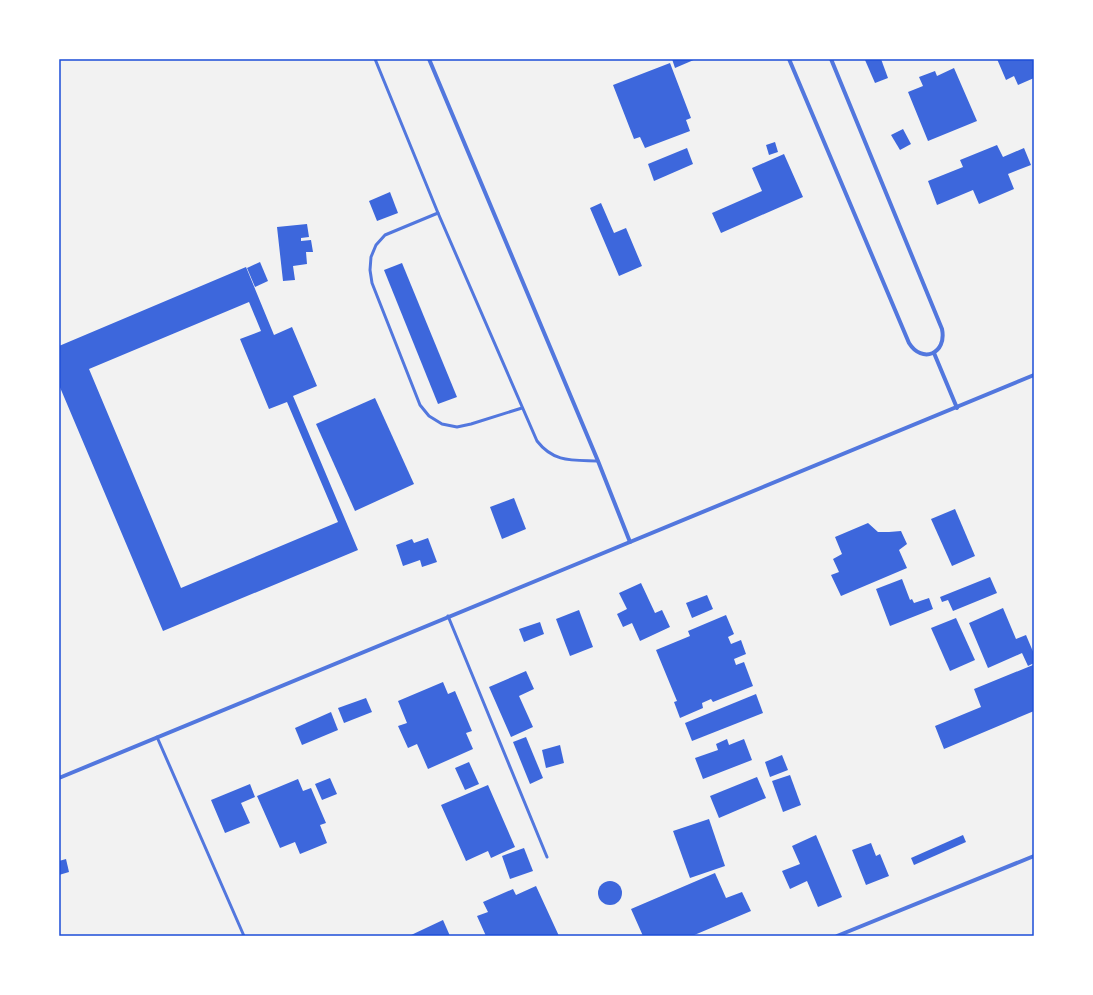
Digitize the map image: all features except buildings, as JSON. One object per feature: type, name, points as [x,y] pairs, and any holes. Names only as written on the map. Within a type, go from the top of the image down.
[{"type":"street","points":[[429,59],[598,461],[630,542]]},
{"type":"street","points":[[789,59],[909,343],[913,349],[919,353],[926,354],[934,352],[941,347],[944,338],[942,329],[831,59]]},
{"type":"street","points":[[934,352],[957,408]]},
{"type":"street","points":[[59,778],[1034,375]]},
{"type":"street","points":[[837,936],[1034,856]]},
{"type":"lane","points":[[375,59],[438,213],[537,441],[543,449],[551,455],[560,458],[570,460],[598,461]]},
{"type":"lane","points":[[438,213],[385,235],[376,245],[371,257],[370,270],[372,283],[420,405],[429,416],[442,424],[457,426],[471,424],[522,408]]},
{"type":"lane","points":[[448,616],[547,857]]},
{"type":"lane","points":[[157,737],[244,936]]}]
